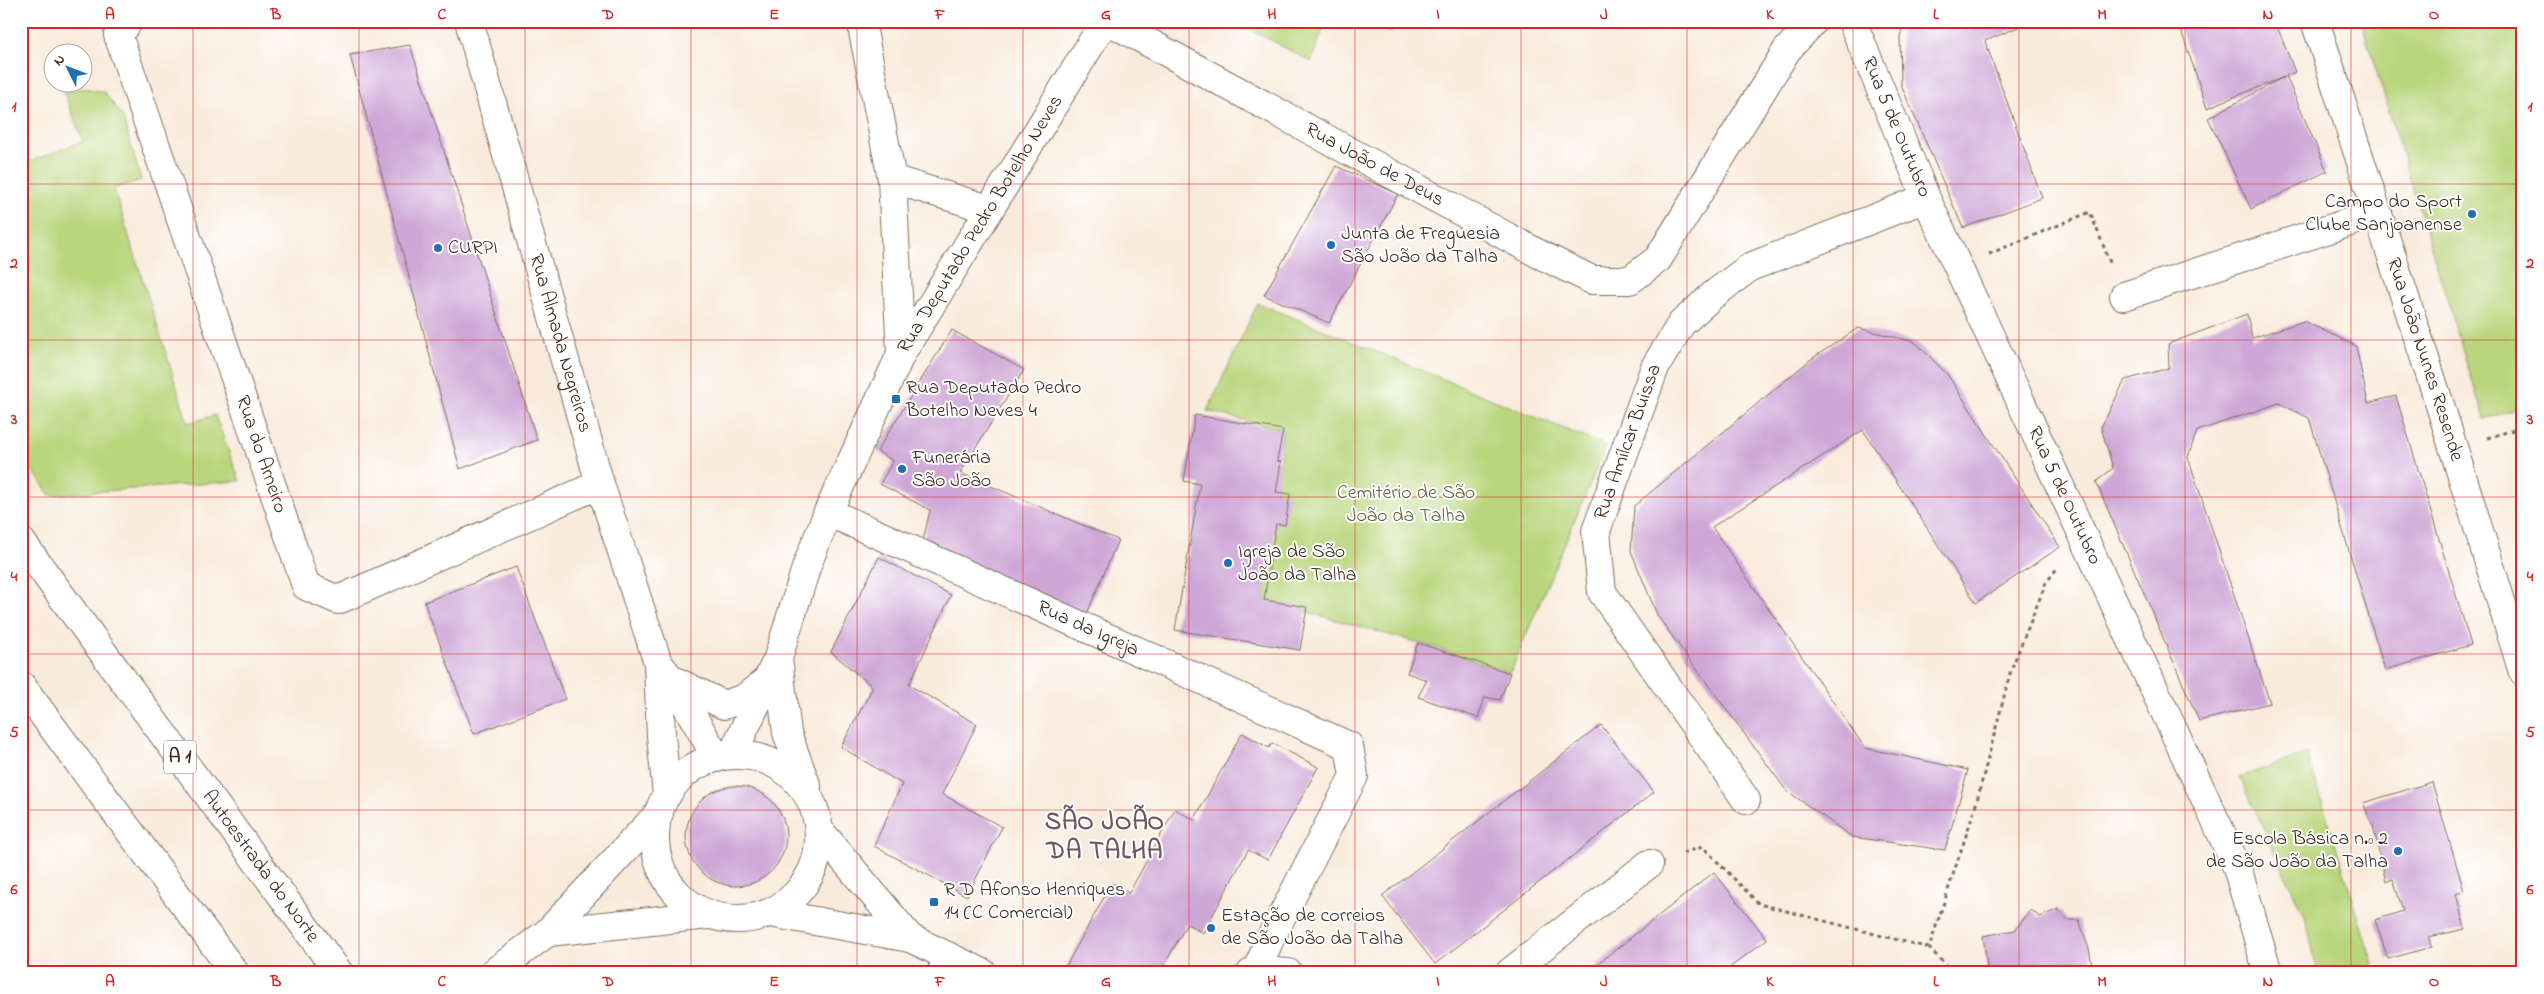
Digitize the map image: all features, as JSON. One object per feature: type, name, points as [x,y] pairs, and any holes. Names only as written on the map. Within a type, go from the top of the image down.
[{"type":"main road","name":"Rua do Arneiro","points":[[129,21],[118,35],[306,586],[338,600],[600,484]]},
{"type":"main road","name":"Rua Almada Negreiros","points":[[469,21],[600,484],[665,671],[724,756]]},
{"type":"main road","points":[[861,21],[892,179],[901,354]]},
{"type":"main road","name":"Rua João de Deus","points":[[1107,21],[1539,254],[1592,280],[1630,280],[1658,259],[1787,50],[1814,21]]},
{"type":"main road","name":"Rua Deputado Pedro Botelho Neves","points":[[724,756],[773,669],[806,565],[828,512],[901,354],[1107,21]]},
{"type":"main road","name":"Rua 5 de Outubro","points":[[1852,21],[1926,198],[2237,867],[2268,973]]},
{"type":"main road","name":"Rua João Nunes Resende","points":[[2315,21],[2378,213],[2523,672]]},
{"type":"main road","points":[[892,179],[989,210]]},
{"type":"main road","name":"Rua Amílcar Buissa","points":[[1746,800],[1602,592],[1596,531],[1655,367],[1681,324],[1713,295],[1750,267],[1926,198]]},
{"type":"main road","points":[[2124,296],[2378,213]]},
{"type":"main road","name":"Rua da Igreja","points":[[828,512],[1349,746],[1354,776],[1254,972]]},
{"type":"main road","name":"Autoestrada do Norte","points":[[21,541],[339,973]]},
{"type":"main road","points":[[665,671],[724,705],[745,698],[773,669]]},
{"type":"main road","name":"Rua Deputado Pedro Botelho Neves","points":[[773,669],[787,733],[817,819]]},
{"type":"main road","name":"Rua Almada Negreiros","points":[[663,804],[661,736],[665,671]]},
{"type":"main road","points":[[21,685],[235,973]]},
{"type":"main road","points":[[493,973],[548,932],[663,804],[680,778],[697,766],[724,756],[758,757],[782,767],[801,784],[817,819],[910,938],[939,962],[983,973]]},
{"type":"main road","points":[[663,804],[655,837],[658,862],[670,885],[687,902],[708,915]]},
{"type":"main road","points":[[548,932],[708,915],[729,919],[750,919],[770,913],[792,900],[808,880],[818,856],[817,819]]},
{"type":"main road","points":[[1509,973],[1649,864]]},
{"type":"main road","points":[[770,913],[910,938]]},
{"type":"main road","points":[[1254,972],[1288,973]]},
{"type":"path","points":[[1958,266],[2090,212],[2124,296]]},
{"type":"path","points":[[1929,948],[1975,808],[2011,670],[2046,583],[2082,534]]},
{"type":"path","points":[[1649,864],[1704,847],[1759,904],[1929,948],[1954,973]]},
{"type":"green space","points":[[1236,21],[1326,21],[1311,62]]},
{"type":"green space","points":[[1367,21],[1397,21],[1390,33]]},
{"type":"green space","name":"Campo do Sport Clube Sanjoanense","points":[[2361,21],[2523,21],[2523,407],[2484,419]]},
{"type":"green space","points":[[92,90],[104,92],[123,117],[141,180],[114,189],[188,423],[215,415],[240,481],[50,495],[21,454],[21,165],[83,141],[64,92],[92,92]]},
{"type":"green space","name":"Cemitério de São João da Talha","points":[[1258,303],[1606,446],[1510,673],[1440,649],[1264,600],[1283,430],[1207,411]]},
{"type":"green space","points":[[2307,753],[2376,973],[2318,973],[2306,920],[2240,777]]},
{"type":"building","points":[[1904,21],[2033,21],[1985,41],[2042,198],[1963,228],[1901,85],[1900,36]]},
{"type":"building","points":[[2178,21],[2275,21],[2295,72],[2286,76],[2327,171],[2251,209],[2208,118],[2284,77],[2207,108]]},
{"type":"building","name":"CURPI","points":[[410,45],[537,440],[460,469],[350,55]]},
{"type":"building","name":"Junta de Freguesia São João da Talha","points":[[1336,166],[1398,194],[1329,323],[1264,295]]},
{"type":"building","points":[[2247,314],[2252,338],[2304,321],[2356,346],[2368,403],[2396,396],[2471,645],[2385,670],[2309,418],[2279,403],[2197,431],[2188,457],[2270,703],[2199,721],[2096,482],[2113,468],[2101,427],[2125,380],[2169,368],[2168,344]]},
{"type":"building","points":[[1858,328],[1915,342],[1947,374],[2060,547],[1976,603],[1863,430],[1712,527],[1865,748],[1968,770],[1945,850],[1852,837],[1786,790],[1658,617],[1631,551],[1634,506],[1810,360]]},
{"type":"building","points":[[952,330],[1024,370],[960,473],[1118,540],[1086,616],[923,541],[930,510],[880,484],[893,461],[877,451]]},
{"type":"building","name":"Igreja de São João da Talha","points":[[1195,415],[1283,430],[1277,461],[1281,462],[1276,492],[1290,494],[1285,525],[1276,524],[1264,600],[1307,607],[1300,650],[1175,630],[1200,484],[1184,481]]},
{"type":"building","points":[[879,557],[951,595],[909,685],[977,724],[942,794],[1002,827],[967,896],[874,846],[902,784],[841,747],[873,687],[831,652]]},
{"type":"building","points":[[516,567],[565,699],[474,734],[424,602]]},
{"type":"building","points":[[1418,643],[1510,673],[1500,700],[1485,697],[1478,718],[1418,697],[1427,680],[1407,673]]},
{"type":"building","points":[[1601,725],[1654,792],[1435,964],[1382,896]]},
{"type":"building","points":[[1242,733],[1269,748],[1272,743],[1318,767],[1268,860],[1248,850],[1203,933],[1187,924],[1160,973],[1079,973],[1066,966],[1112,883],[1129,893],[1175,809],[1194,820]]},
{"type":"building","points":[[2432,782],[2464,891],[2456,894],[2465,929],[2429,937],[2431,947],[2388,959],[2375,920],[2403,911],[2393,879],[2386,882],[2373,826],[2363,803]]},
{"type":"building","points":[[736,786],[746,787],[764,794],[778,808],[785,826],[785,846],[778,864],[764,878],[746,885],[736,886],[726,885],[708,878],[694,864],[687,846],[686,836],[687,826],[694,808],[708,794],[726,787]]},
{"type":"building","points":[[1714,872],[1767,939],[1723,973],[1586,973]]},
{"type":"building","points":[[2058,909],[2067,920],[2079,920],[2089,949],[2093,971],[2096,973],[1988,973],[1983,936],[2015,930],[2031,910],[2040,917]]},
{"type":"place","name":"Campo do Sport Clube Sanjoanense","points":[[2472,214]]},
{"type":"place","name":"Junta de Freguesia São João da Talha","points":[[1331,245]]},
{"type":"place","name":"CURPI","points":[[438,248]]},
{"type":"place","name":"Rua Deputado Pedro Botelho Neves 4","points":[[896,399]]},
{"type":"place","name":"Funerária São João","points":[[902,469]]},
{"type":"place","name":"Igreja de São João da Talha","points":[[1228,563]]},
{"type":"place","name":"Escola Básica n.º 2 de São João da Talha","points":[[2398,851]]},
{"type":"place","name":"R D Afonso Henriques 14 (C Comercial)","points":[[934,902]]},
{"type":"place","name":"Estação de correios de São João da Talha","points":[[1211,928]]},
{"type":"district","name":"SÃO JOÃO DA TALHA","points":[[1105,838]]}]
